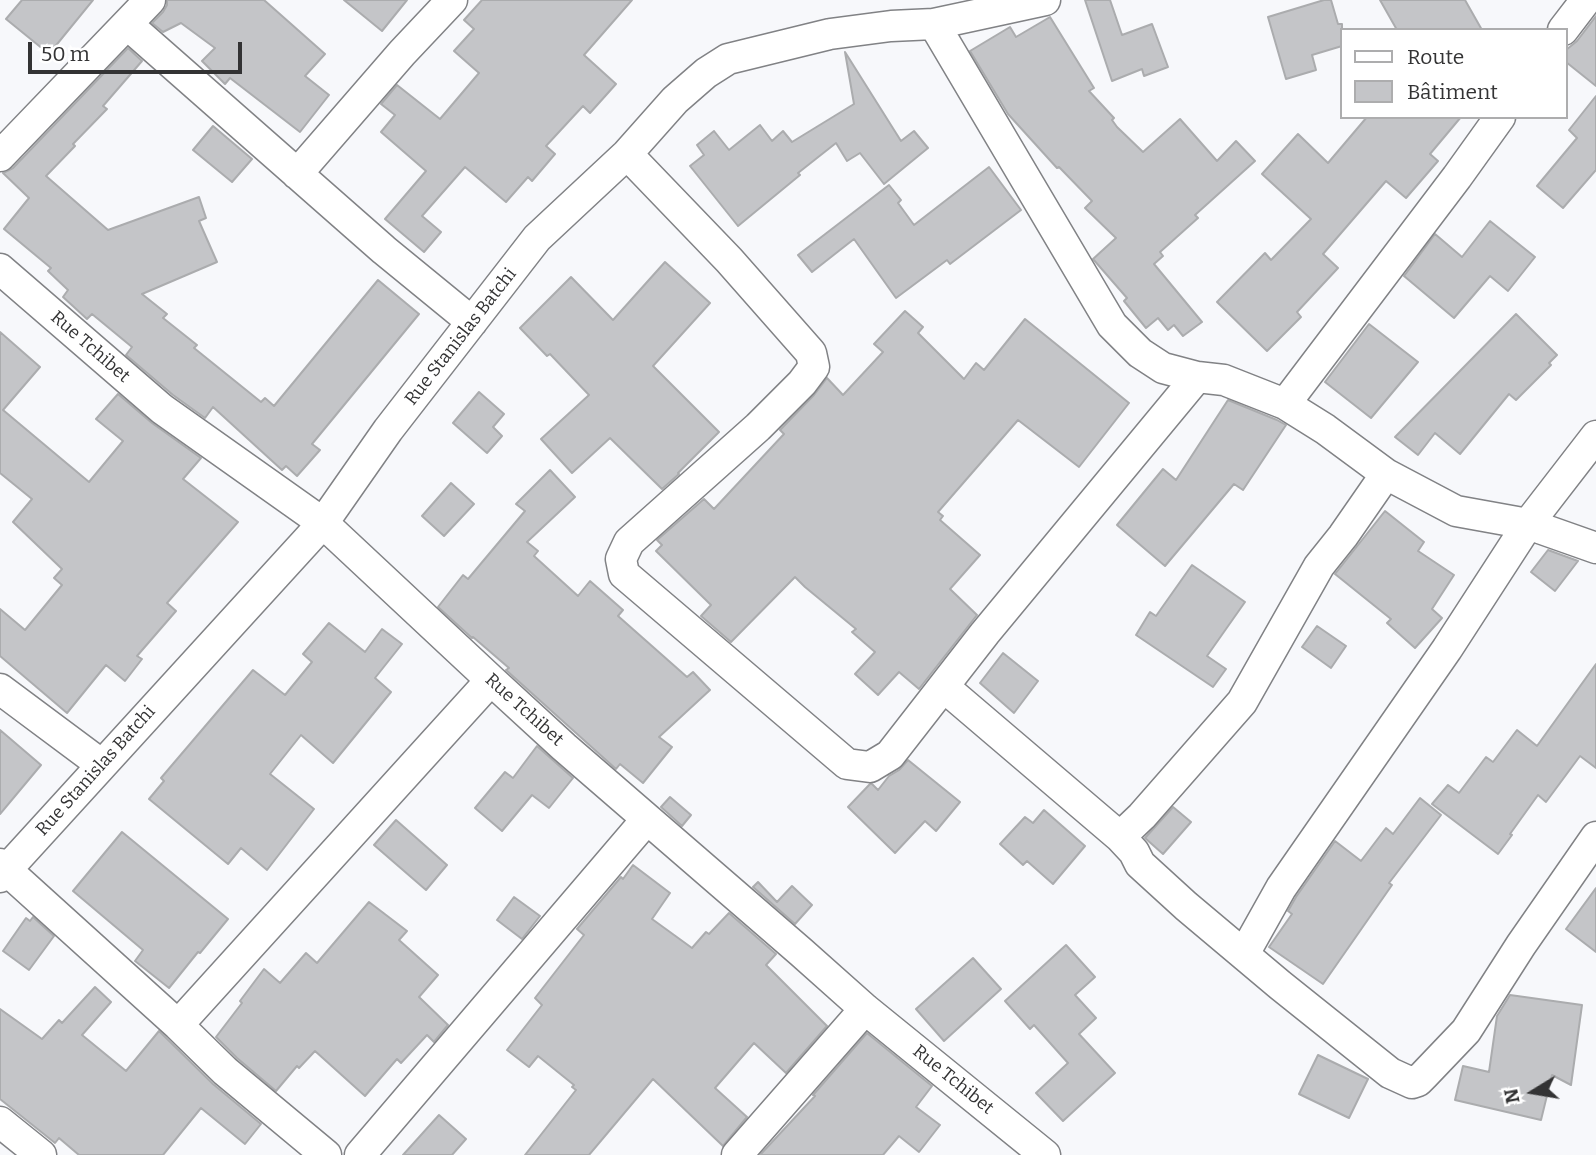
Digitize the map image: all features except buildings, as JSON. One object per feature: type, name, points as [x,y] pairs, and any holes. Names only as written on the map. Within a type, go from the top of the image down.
[{"type":"street","points":[[0,156],[150,0]]},
{"type":"street","points":[[297,174],[452,0]]},
{"type":"street","name":"Rue Stanislas Batchi","points":[[2,870],[102,765],[323,523],[388,430],[537,238],[627,154],[675,100],[706,74],[728,59],[830,34],[891,26],[934,24],[1045,0]]},
{"type":"street","points":[[1565,28],[1586,0]]},
{"type":"street","points":[[127,24],[384,250],[472,322]]},
{"type":"street","points":[[934,24],[1112,325],[1140,353],[1163,368],[1197,377],[1224,380],[1285,404],[1325,429],[1386,474],[1456,511],[1528,524],[1596,548]]},
{"type":"street","points":[[1285,404],[1499,119]]},
{"type":"street","points":[[627,154],[729,260],[811,354],[814,368],[758,427],[629,542],[621,559],[624,574],[847,764],[870,767],[890,755],[985,633],[1197,377]]},
{"type":"street","name":"Rue Tchibet","points":[[0,269],[162,409],[323,523],[491,680],[865,1010],[1045,1155]]},
{"type":"street","points":[[1244,954],[1281,888],[1447,649],[1528,524],[1596,436]]},
{"type":"street","points":[[1120,837],[1142,816],[1242,702],[1319,566],[1343,537],[1386,474]]},
{"type":"street","points":[[178,1025],[491,680]]},
{"type":"street","points":[[944,687],[1120,837],[1134,852],[1140,864],[1244,954],[1390,1073],[1412,1083],[1418,1081],[1466,1031],[1521,945],[1596,837]]},
{"type":"street","points":[[0,689],[102,765]]},
{"type":"street","points":[[360,1155],[647,819]]},
{"type":"street","points":[[2,870],[178,1025],[225,1071],[326,1155]]},
{"type":"street","points":[[737,1155],[865,1010]]},
{"type":"street","points":[[0,1122],[41,1155]]}]
